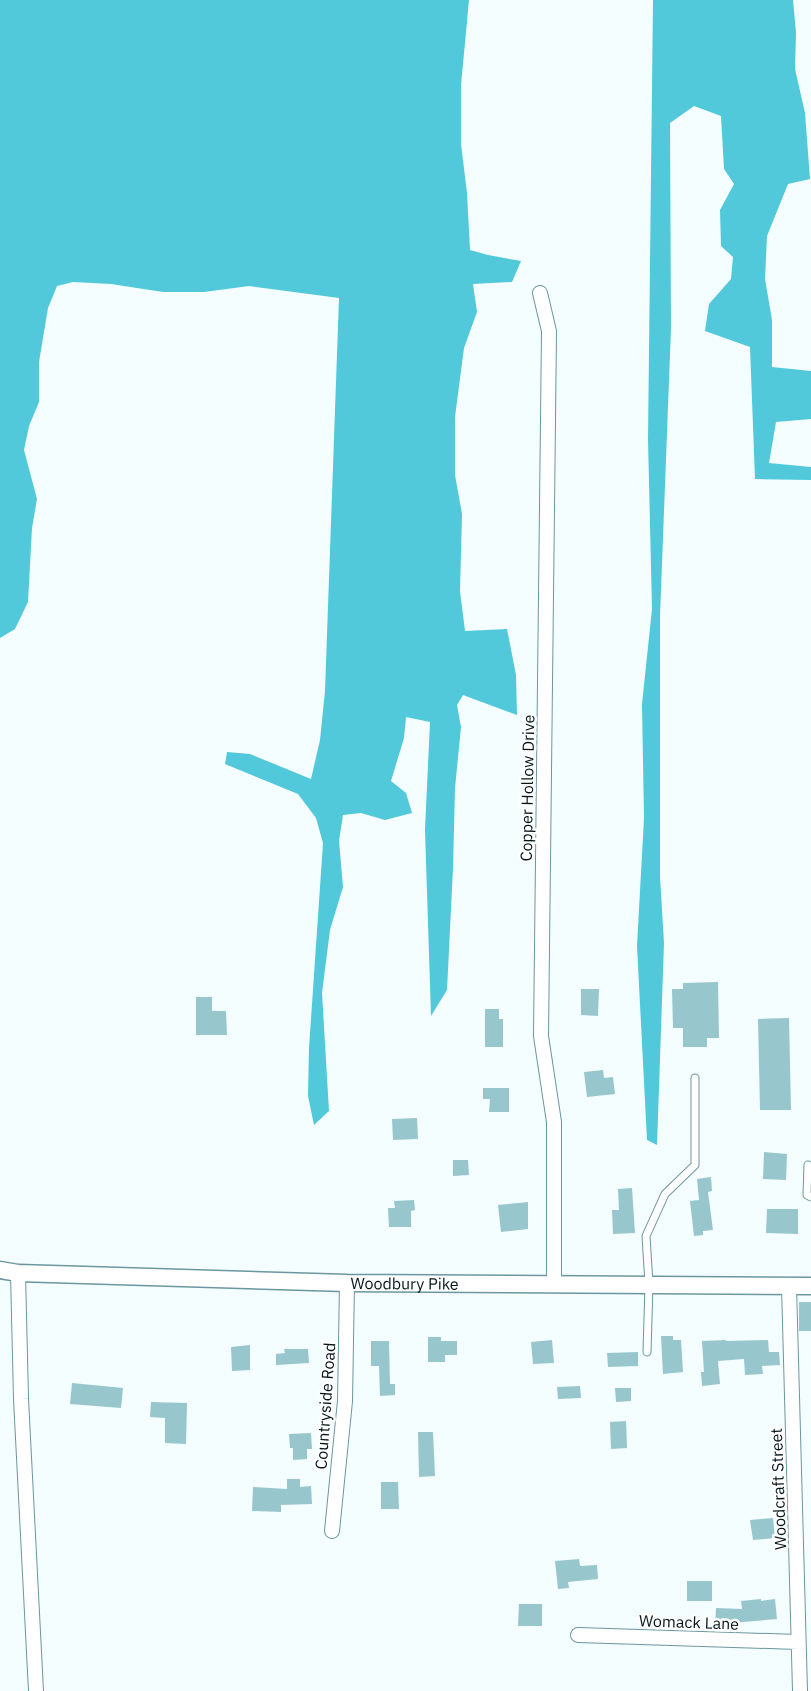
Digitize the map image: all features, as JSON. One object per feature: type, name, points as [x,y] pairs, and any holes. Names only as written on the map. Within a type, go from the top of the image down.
[{"type":"street","name":"Copper Hollow Drive","points":[[540,293],[549,331],[541,1036],[554,1122],[554,1283]]},
{"type":"street","name":"Woodbury Pike","points":[[0,1270],[18,1273],[348,1283],[811,1286]]},
{"type":"street","points":[[18,1273],[21,1410],[36,1691]]},
{"type":"street","name":"Countryside Road","points":[[332,1531],[345,1401],[348,1283]]},
{"type":"street","name":"Woodcraft Street","points":[[789,1286],[800,1691]]},
{"type":"street","name":"Womack Lane","points":[[578,1635],[798,1642]]},
{"type":"lane","points":[[647,1352],[649,1284],[646,1236],[665,1194],[695,1165],[694,1078]]},
{"type":"lane","points":[[808,1165],[807,1195],[811,1197]]},
{"type":"shaded area","points":[[0,0],[469,0],[461,85],[461,144],[467,193],[470,250],[521,261],[512,282],[473,284],[477,312],[464,348],[455,417],[455,475],[462,514],[460,591],[465,631],[507,629],[516,675],[517,715],[463,695],[457,705],[461,727],[455,788],[447,990],[431,1016],[425,830],[430,722],[406,717],[404,738],[391,781],[406,793],[412,813],[385,820],[361,813],[343,815],[339,841],[343,887],[330,930],[322,993],[329,1111],[314,1125],[308,1096],[309,1048],[323,843],[316,818],[298,794],[225,764],[227,752],[250,754],[311,779],[320,740],[325,691],[339,298],[249,286],[204,292],[163,292],[111,284],[73,282],[57,286],[48,308],[39,362],[39,402],[29,426],[24,450],[37,499],[32,528],[28,602],[15,629],[0,638]]},
{"type":"shaded area","points":[[653,0],[793,0],[796,33],[795,69],[805,113],[810,179],[788,184],[767,236],[765,279],[772,320],[772,367],[811,371],[811,419],[776,422],[769,463],[811,467],[811,480],[755,479],[750,347],[705,331],[709,304],[731,279],[733,257],[721,246],[720,210],[734,184],[724,169],[721,116],[694,106],[670,123],[671,328],[660,616],[660,877],[664,943],[657,1145],[647,1140],[637,946],[644,818],[642,704],[652,609],[648,439]]},
{"type":"building","points":[[718,982],[719,1038],[707,1038],[707,1047],[683,1047],[683,1028],[673,1028],[672,989],[683,989],[683,983]]},
{"type":"building","points":[[581,989],[599,989],[598,1016],[581,1015]]},
{"type":"building","points":[[196,997],[212,997],[212,1011],[226,1011],[227,1035],[196,1035]]},
{"type":"building","points":[[485,1009],[499,1009],[499,1019],[503,1019],[503,1047],[485,1047]]},
{"type":"building","points":[[789,1018],[791,1110],[760,1110],[758,1019]]},
{"type":"building","points":[[603,1070],[604,1078],[613,1077],[615,1094],[587,1097],[584,1072]]},
{"type":"building","points":[[483,1088],[509,1088],[509,1112],[489,1112],[490,1099],[483,1099]]},
{"type":"building","points":[[417,1118],[418,1139],[393,1140],[392,1119]]},
{"type":"building","points":[[764,1152],[787,1154],[786,1180],[763,1179]]},
{"type":"building","points":[[453,1160],[468,1160],[469,1175],[453,1176]]},
{"type":"building","points":[[711,1177],[712,1191],[708,1192],[713,1230],[703,1231],[703,1235],[694,1236],[690,1201],[699,1200],[697,1179]]},
{"type":"building","points":[[632,1188],[635,1233],[613,1234],[612,1210],[619,1210],[618,1189]]},
{"type":"building","points":[[414,1200],[415,1210],[411,1211],[411,1227],[389,1227],[388,1208],[395,1208],[394,1201]]},
{"type":"building","points":[[528,1202],[528,1229],[501,1232],[498,1205]]},
{"type":"building","points":[[767,1209],[798,1209],[798,1234],[766,1233]]},
{"type":"building","points":[[799,1302],[811,1302],[811,1331],[799,1331]]},
{"type":"building","points":[[661,1336],[673,1336],[673,1340],[681,1340],[683,1372],[663,1374]]},
{"type":"building","points":[[428,1337],[441,1337],[441,1341],[457,1341],[457,1355],[445,1355],[445,1362],[428,1362]]},
{"type":"building","points":[[552,1340],[554,1363],[533,1364],[531,1342]]},
{"type":"building","points":[[768,1340],[769,1352],[779,1352],[780,1365],[762,1366],[763,1374],[745,1375],[744,1359],[718,1361],[720,1384],[702,1386],[701,1372],[704,1372],[702,1341]]},
{"type":"building","points":[[371,1341],[389,1341],[390,1384],[395,1384],[395,1395],[380,1396],[379,1366],[371,1366]]},
{"type":"building","points":[[250,1345],[250,1370],[232,1371],[231,1347]]},
{"type":"building","points":[[284,1349],[308,1349],[309,1363],[276,1365],[276,1354],[285,1353]]},
{"type":"building","points":[[638,1352],[638,1366],[608,1367],[607,1353]]},
{"type":"building","points":[[72,1383],[123,1388],[121,1408],[70,1404]]},
{"type":"building","points":[[580,1386],[581,1398],[558,1399],[557,1387]]},
{"type":"building","points":[[615,1388],[631,1388],[631,1401],[616,1402]]},
{"type":"building","points":[[151,1402],[187,1403],[186,1444],[165,1443],[165,1418],[150,1417]]},
{"type":"building","points":[[626,1421],[627,1448],[611,1449],[610,1422]]},
{"type":"building","points":[[418,1432],[433,1432],[435,1476],[419,1477]]},
{"type":"building","points":[[311,1433],[312,1449],[307,1449],[307,1459],[293,1460],[293,1448],[290,1448],[289,1434]]},
{"type":"building","points":[[287,1479],[300,1479],[300,1487],[311,1486],[312,1504],[281,1505],[281,1512],[252,1511],[253,1487],[287,1489]]},
{"type":"building","points":[[381,1482],[398,1482],[399,1509],[381,1509]]},
{"type":"building","points":[[773,1518],[775,1538],[753,1540],[750,1520]]},
{"type":"building","points":[[579,1559],[580,1566],[597,1565],[598,1579],[568,1582],[569,1588],[558,1589],[555,1561]]},
{"type":"building","points":[[687,1581],[712,1581],[712,1601],[687,1601]]},
{"type":"building","points":[[761,1599],[761,1601],[775,1599],[777,1619],[732,1623],[731,1628],[715,1628],[716,1608],[742,1609],[741,1601]]},
{"type":"building","points":[[519,1604],[542,1604],[542,1626],[518,1626]]}]
